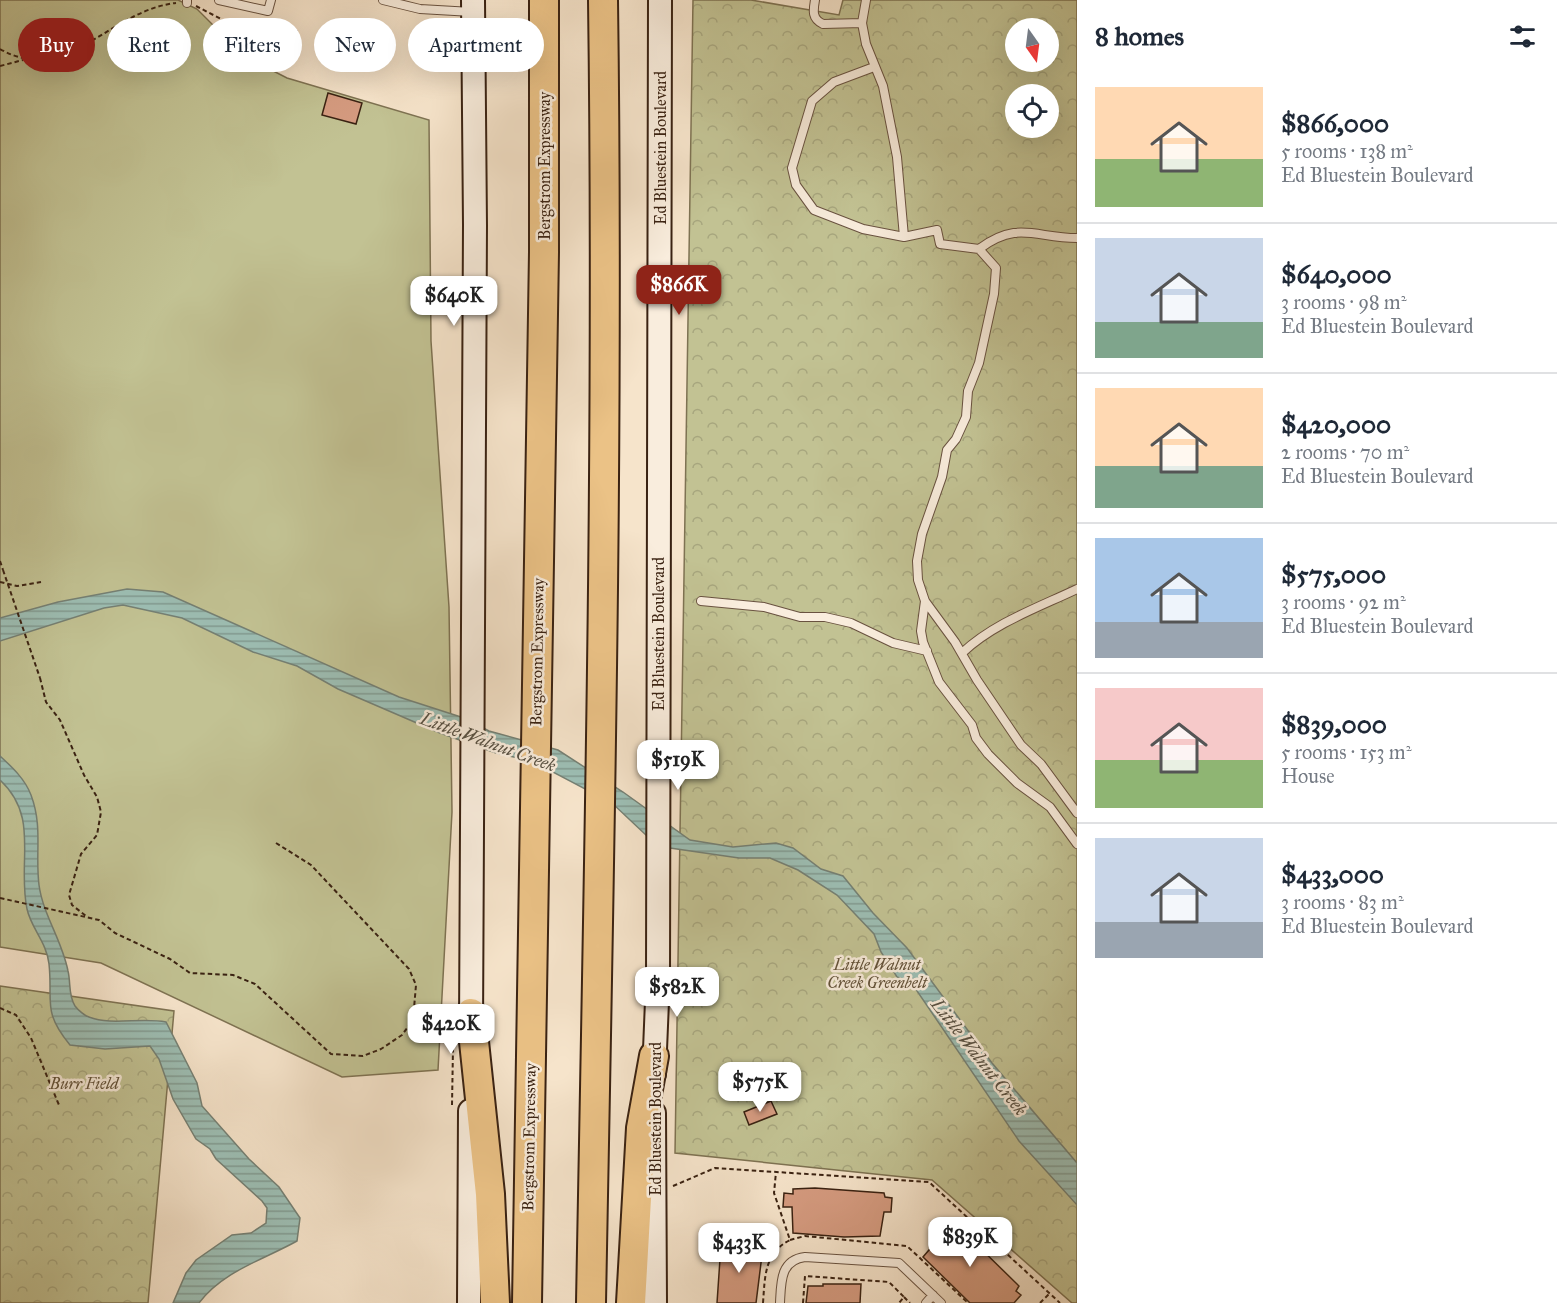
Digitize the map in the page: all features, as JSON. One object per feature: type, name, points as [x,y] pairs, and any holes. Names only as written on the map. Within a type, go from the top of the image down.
[{"type":"highway","name":"Bergstrom Expressway","points":[[526,1303],[544,252],[544,0]]},
{"type":"highway","points":[[591,1303],[599,874],[606,204],[603,0]]},
{"type":"highway","points":[[471,1013],[490,1194],[495,1303]]},
{"type":"highway","points":[[631,1303],[641,1128],[654,1056]]},
{"type":"main road","name":"Ed Bluestein Boulevard","points":[[655,1303],[654,1056],[658,977],[660,0]]},
{"type":"main road","points":[[469,1303],[475,237],[473,6]]},
{"type":"lane","points":[[219,0],[268,11],[271,0]]},
{"type":"lane","points":[[383,0],[403,2],[420,9],[473,6]]},
{"type":"lane","points":[[815,0],[814,16],[823,24],[862,23]]},
{"type":"lane","points":[[866,0],[862,23],[874,67],[883,86],[897,157],[904,237]]},
{"type":"lane","points":[[874,67],[834,82],[812,101],[792,168],[796,184],[814,210],[863,229],[904,237],[937,230],[940,244],[979,249],[996,268],[994,294],[979,363],[969,391],[966,417],[956,439],[947,450],[942,477],[922,534],[917,561],[918,580],[925,601],[962,653],[1021,745],[1041,764],[1077,813]]},
{"type":"lane","points":[[979,249],[996,236],[1025,231],[1077,238]]},
{"type":"lane","points":[[962,653],[978,639],[1012,619],[1077,589]]},
{"type":"lane","points":[[701,601],[764,607],[800,617],[825,617],[851,623],[893,643],[927,651]]},
{"type":"lane","points":[[925,601],[921,631],[939,682],[972,725],[976,738],[988,754],[1017,783],[1050,807],[1077,844]]},
{"type":"lane","points":[[780,1303],[782,1277],[786,1266],[790,1261],[804,1257],[899,1263],[941,1303]]},
{"type":"lane","points":[[926,1303],[933,1295]]},
{"type":"path","points":[[95,37],[141,11],[174,3],[187,1],[218,18]]},
{"type":"path","points":[[0,48],[18,57]]},
{"type":"path","points":[[0,66],[18,61]]},
{"type":"path","points":[[0,561],[46,702],[60,720],[84,775],[98,797],[101,812],[98,835],[81,854],[69,895],[72,905],[88,917]]},
{"type":"path","points":[[0,582],[17,586],[41,582]]},
{"type":"path","points":[[0,898],[99,920],[115,933],[170,959],[190,973],[245,978],[255,984],[331,1054],[363,1056],[381,1049],[402,1035],[413,1020],[416,985],[409,969],[311,865],[276,843]]},
{"type":"path","points":[[0,1008],[16,1015],[31,1038],[59,1105]]},
{"type":"path","points":[[452,1112],[453,1041]]},
{"type":"path","points":[[672,1186],[715,1168],[929,1182],[1060,1303]]},
{"type":"path","points":[[762,1303],[766,1266],[778,1248],[790,1240],[774,1193],[776,1172]]},
{"type":"path","points":[[803,1303],[805,1276],[889,1282],[910,1303]]},
{"type":"path","points":[[1040,1303],[1050,1293]]},
{"type":"path","points":[[898,1303],[904,1297]]},
{"type":"green space","points":[[0,0],[178,0],[197,9],[206,18],[203,18],[203,72],[275,72],[287,78],[429,120],[431,341],[449,607],[452,812],[438,1070],[342,1077],[101,963],[0,947]]},
{"type":"green space","name":"Little Walnut Creek Greenbelt","points":[[693,0],[751,0],[839,15],[843,0],[1077,0],[1077,1303],[1072,1303],[932,1180],[675,1153]]},
{"type":"green space","name":"Burr Field","points":[[0,986],[174,1011],[148,1303],[0,1303]]},
{"type":"water","name":"Little Walnut Creek","points":[[127,589],[163,592],[399,697],[464,718],[489,731],[558,750],[623,792],[690,840],[733,847],[776,843],[793,848],[821,869],[843,876],[873,913],[907,948],[992,1063],[1077,1163],[1077,1205],[1019,1141],[911,982],[897,977],[881,952],[874,934],[837,895],[798,870],[770,858],[739,858],[670,848],[648,837],[612,803],[532,761],[496,753],[440,733],[338,689],[297,666],[253,652],[182,618],[123,605],[104,608],[0,641],[0,618],[58,602]]},
{"type":"water","points":[[0,756],[25,784],[35,807],[41,896],[62,949],[69,975],[71,998],[75,1006],[86,1015],[98,1020],[166,1022],[197,1083],[202,1106],[249,1159],[279,1187],[300,1218],[297,1241],[232,1274],[220,1282],[199,1303],[173,1303],[186,1273],[196,1260],[232,1235],[251,1233],[266,1223],[267,1208],[216,1159],[210,1149],[196,1139],[173,1099],[159,1059],[150,1046],[105,1049],[70,1045],[55,1023],[50,1006],[48,956],[27,909],[24,874],[25,840],[20,809],[12,794],[0,780]]},
{"type":"building","points":[[328,93],[362,103],[356,124],[322,115]]},
{"type":"building","points":[[771,1101],[777,1114],[749,1125],[744,1112]]},
{"type":"building","points":[[815,1188],[884,1193],[885,1197],[892,1198],[891,1212],[884,1212],[880,1236],[844,1237],[793,1233],[792,1207],[783,1207],[784,1193],[793,1194],[793,1189]]},
{"type":"building","points":[[943,1222],[949,1228],[952,1224],[970,1238],[1019,1286],[1016,1291],[1021,1295],[1014,1303],[970,1303],[923,1257],[940,1237],[933,1231]]},
{"type":"building","points":[[716,1245],[763,1247],[756,1303],[717,1303],[720,1259],[715,1259]]},
{"type":"building","points":[[823,1284],[861,1284],[860,1303],[806,1303],[808,1286],[823,1286]]}]
